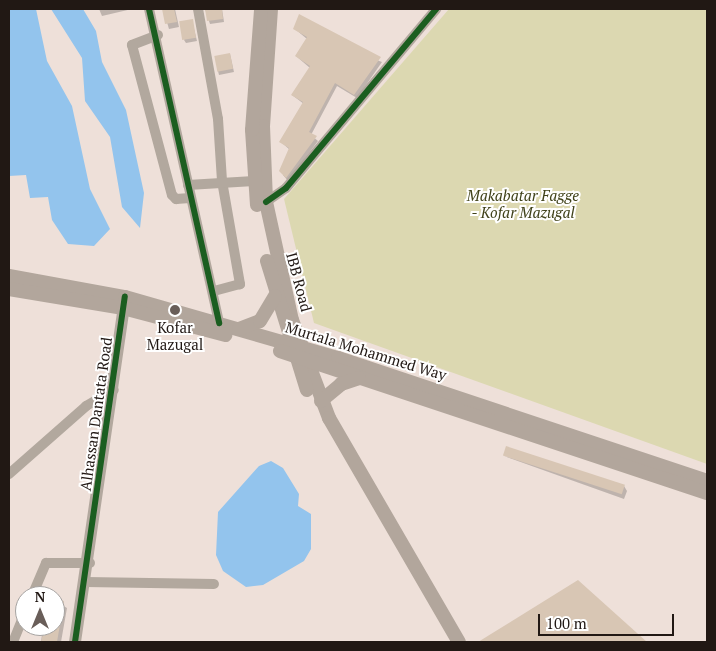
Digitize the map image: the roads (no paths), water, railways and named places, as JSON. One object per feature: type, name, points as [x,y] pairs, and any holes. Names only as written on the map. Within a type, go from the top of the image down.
[{"type":"main road","name":"IBB Road","points":[[261,9],[252,130],[254,181],[275,296],[321,401],[459,642]]},
{"type":"main road","name":"IBB Road","points":[[271,9],[263,126],[266,202],[276,259],[299,352],[321,422],[448,642]]},
{"type":"main road","name":"Murtala Mohammed Way","points":[[9,276],[219,323],[299,352],[359,378],[651,468],[707,481]]},
{"type":"main road","name":"Murtala Mohammed Way","points":[[9,289],[124,303],[299,352],[651,468],[707,493]]},
{"type":"main road","points":[[239,329],[260,321],[275,296]]},
{"type":"main road","points":[[321,401],[341,384],[359,378]]},
{"type":"street","points":[[149,9],[158,35],[190,198],[214,291],[219,323]]},
{"type":"street","points":[[198,9],[218,119],[222,181],[240,284],[214,291]]},
{"type":"street","points":[[266,202],[286,188],[436,9]]},
{"type":"street","points":[[158,35],[132,45],[172,194],[176,199],[190,198]]},
{"type":"street","points":[[188,185],[222,181],[254,181]]},
{"type":"street","name":"Alhassan Dantata Road","points":[[75,642],[90,563],[124,303]]},
{"type":"street","points":[[9,474],[86,406],[114,390]]},
{"type":"street","points":[[36,586],[46,563],[90,563]]},
{"type":"street","points":[[86,582],[214,584]]},
{"type":"water","points":[[9,9],[36,9],[47,61],[72,106],[90,189],[110,229],[94,246],[68,244],[52,220],[48,197],[30,198],[26,175],[9,176]]},
{"type":"water","points":[[51,9],[83,9],[96,31],[102,62],[126,110],[144,193],[140,228],[122,207],[110,137],[85,101],[82,58]]},
{"type":"water","points":[[271,461],[283,468],[299,494],[298,506],[311,514],[311,549],[304,561],[263,585],[246,587],[223,571],[216,555],[218,512],[259,466]]},
{"type":"place","name":"Kofar Mazugal","points":[[175,310]]},
{"type":"park label","name":"Makabatar Fagge - Kofar Mazugal","points":[[523,204]]}]
